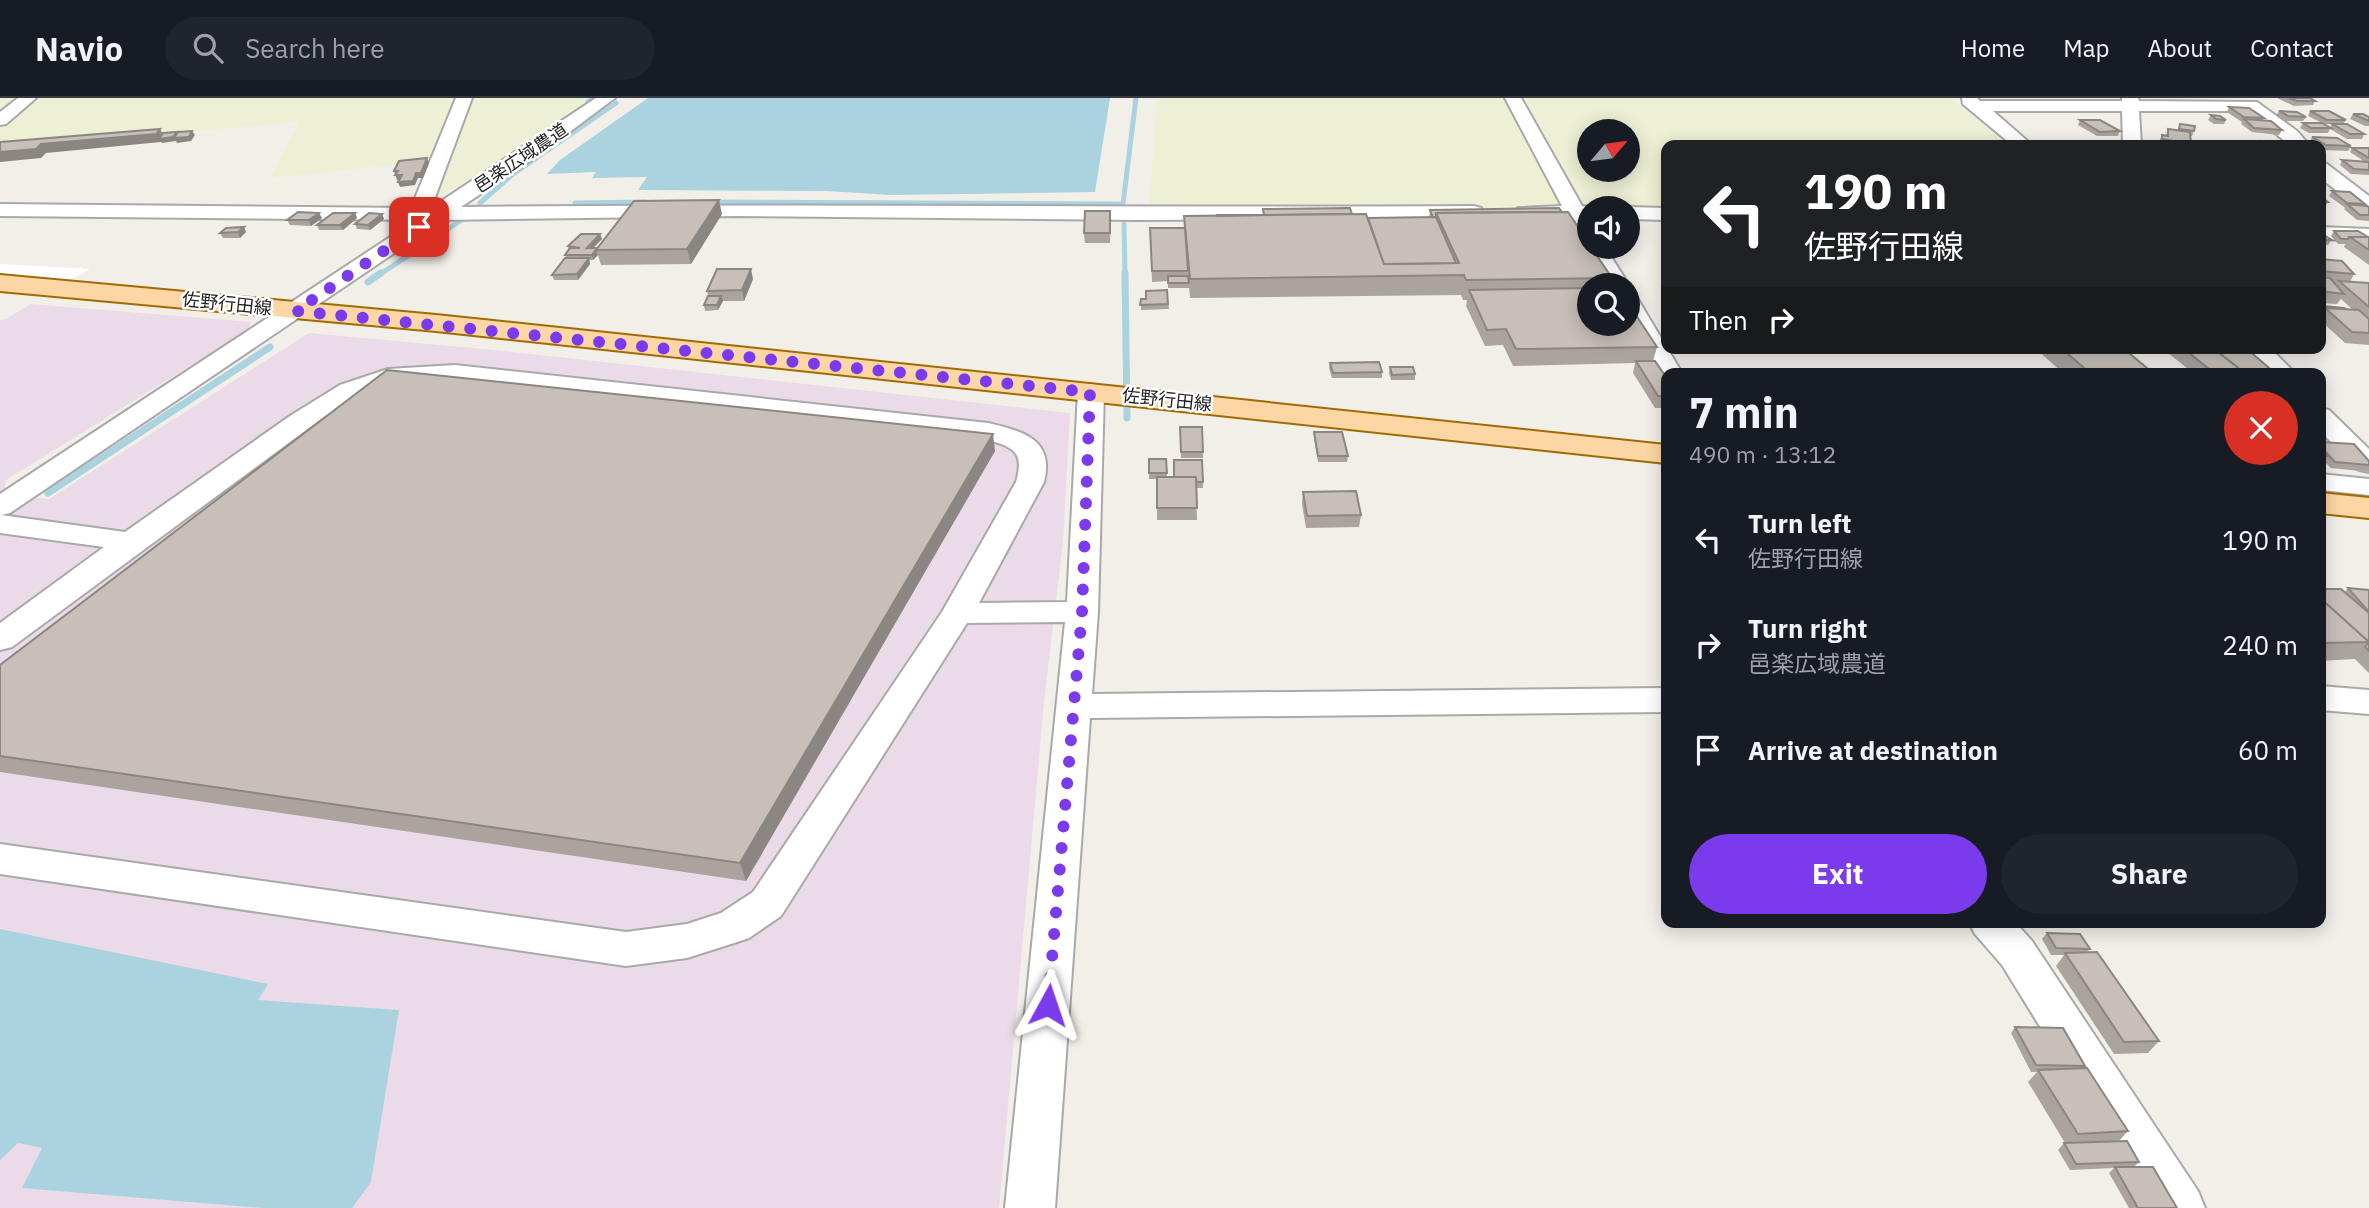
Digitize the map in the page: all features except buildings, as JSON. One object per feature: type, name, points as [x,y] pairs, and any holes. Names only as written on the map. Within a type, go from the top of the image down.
[{"type":"main road","name":"佐野行田線","points":[[0,270],[67,281],[306,304],[1661,453]]},
{"type":"main road","name":"佐野行田線","points":[[0,283],[67,281]]},
{"type":"main road","name":"佐野行田線","points":[[306,304],[585,320],[1661,431]]},
{"type":"main road","points":[[2326,504],[2369,508]]},
{"type":"main road","points":[[2326,522],[2369,526]]},
{"type":"street","points":[[0,120],[28,98]]},
{"type":"street","points":[[430,214],[464,98]]},
{"type":"street","name":"邑楽広域農道","points":[[0,507],[306,304],[430,214],[607,98]]},
{"type":"street","points":[[1513,98],[1577,205]]},
{"type":"street","points":[[1972,102],[2245,102],[2296,140]]},
{"type":"street","points":[[1972,102],[2018,140]]},
{"type":"street","points":[[2131,102],[2132,140]]},
{"type":"street","points":[[2326,178],[2369,180]]},
{"type":"street","points":[[2326,179],[2350,191],[2369,206]]},
{"type":"street","points":[[0,209],[430,214],[724,211],[1137,214],[1577,212]]},
{"type":"street","points":[[1640,213],[1661,214]]},
{"type":"street","points":[[2326,233],[2369,235]]},
{"type":"street","points":[[1640,322],[1667,368]]},
{"type":"street","points":[[2262,354],[2278,368]]},
{"type":"street","points":[[0,639],[130,542],[311,415],[364,384],[414,372],[454,372],[988,431],[1021,442],[1032,454],[1035,468],[957,613],[767,904],[734,926],[687,942],[626,949],[0,859]]},
{"type":"street","points":[[1030,1208],[1082,612],[1090,392]]},
{"type":"street","points":[[2326,414],[2369,449]]},
{"type":"street","points":[[2326,416],[2369,464]]},
{"type":"street","points":[[2326,483],[2369,487]]},
{"type":"street","points":[[0,524],[130,542]]},
{"type":"street","points":[[957,613],[1082,612]]},
{"type":"street","points":[[2326,698],[2369,702]]},
{"type":"street","points":[[1075,706],[1661,700]]},
{"type":"street","points":[[1995,928],[2017,953],[2180,1208]]},
{"type":"shaded area","points":[[31,304],[251,322],[248,330],[6,480],[4,495],[0,497],[0,320]]},
{"type":"shaded area","points":[[309,333],[494,350],[1070,413],[1063,542],[1044,702],[999,1208],[0,1208],[0,515],[27,497],[49,499]]},
{"type":"green space","points":[[0,98],[457,98],[432,161],[270,178],[299,122],[0,148]]},
{"type":"green space","points":[[474,98],[588,98],[581,104],[586,106],[510,156],[436,198]]},
{"type":"green space","points":[[1157,98],[1952,98],[2001,140],[1661,140],[1661,208],[1640,208],[1640,196],[1577,196],[1577,208],[1149,208]]},
{"type":"water","points":[[648,98],[1110,98],[1095,192],[890,195],[827,191],[638,190],[647,177],[592,178],[596,172],[547,174],[560,160]]},
{"type":"water","points":[[0,929],[268,984],[258,1000],[399,1010],[371,1182],[352,1208],[263,1208],[22,1188],[42,1148],[18,1143],[0,1160]]},
{"type":"pier","points":[[0,264],[90,269],[46,293],[0,290]]},
{"type":"waterway","points":[[588,102],[593,98]]},
{"type":"waterway","points":[[706,202],[1123,204],[1136,98]]},
{"type":"waterway","points":[[480,203],[513,174],[616,103]]},
{"type":"waterway","points":[[575,203],[645,202]]},
{"type":"waterway","points":[[379,275],[463,219]]},
{"type":"waterway","points":[[1124,224],[1125,275]]},
{"type":"waterway","points":[[368,282],[381,273]]},
{"type":"waterway","points":[[1125,273],[1127,418]]},
{"type":"waterway","points":[[48,493],[270,347]]},
{"type":"route","points":[[419,227],[296,311],[436,323],[1090,392],[1082,612],[1048,1005]]}]
